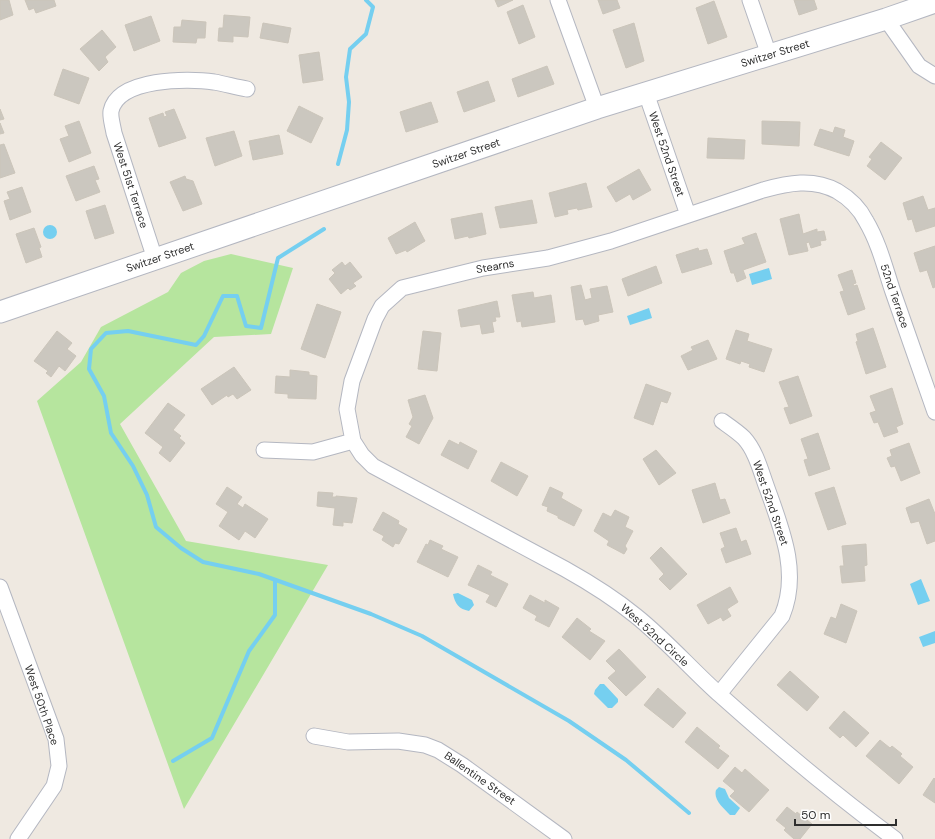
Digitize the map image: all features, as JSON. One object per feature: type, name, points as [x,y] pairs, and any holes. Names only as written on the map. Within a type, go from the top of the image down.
[{"type":"street","points":[[558,0],[596,108]]},
{"type":"street","points":[[750,0],[769,55]]},
{"type":"street","name":"Switzer Street","points":[[0,312],[596,108],[886,19],[935,2]]},
{"type":"street","points":[[886,19],[919,66],[935,76]]},
{"type":"street","name":"West 51st Terrace","points":[[155,259],[114,133],[111,111],[117,99],[129,91],[158,82],[191,80],[214,82],[247,89]]},
{"type":"street","name":"West 52nd Street","points":[[646,93],[688,215]]},
{"type":"street","name":"Stearns","points":[[353,441],[347,409],[352,381],[367,339],[382,306],[402,288],[483,268],[555,256],[611,241],[783,185],[801,183],[817,184],[837,191]]},
{"type":"street","name":"52nd Terrace","points":[[837,191],[854,204],[866,221],[880,254],[935,412]]},
{"type":"street","name":"West 52nd Street","points":[[719,694],[782,616],[788,602],[790,582],[789,560],[783,533],[756,460],[744,438],[722,421]]},
{"type":"street","points":[[264,450],[313,452],[353,441]]},
{"type":"street","name":"West 52nd Circle","points":[[353,441],[368,461],[387,475],[599,589],[650,628],[719,694],[868,819],[895,839]]},
{"type":"street","name":"West 50th Place","points":[[0,587],[56,740],[59,766],[54,786],[18,839]]},
{"type":"street","name":"Ballentine Street","points":[[314,736],[348,742],[398,741],[425,745],[438,750],[462,765],[564,839]]},
{"type":"green space","points":[[231,254],[293,268],[271,334],[214,337],[120,424],[186,541],[328,565],[184,809],[37,401],[81,362],[101,327],[168,292],[181,273],[204,261]]},
{"type":"water","points":[[47,225],[53,225],[57,229],[57,235],[53,239],[47,239],[43,235],[43,229]]},
{"type":"water","points":[[769,268],[772,279],[752,285],[749,274]]},
{"type":"water","points":[[649,308],[652,318],[630,325],[627,316]]},
{"type":"water","points":[[921,579],[930,601],[918,605],[910,584]]},
{"type":"water","points":[[458,593],[472,600],[474,605],[469,611],[463,609],[456,603],[453,594]]},
{"type":"water","points":[[935,631],[935,643],[923,647],[919,637]]},
{"type":"water","points":[[600,684],[604,684],[618,699],[618,702],[612,708],[608,708],[594,694],[595,690]]},
{"type":"water","points":[[719,787],[725,789],[729,798],[740,808],[735,815],[730,815],[722,807],[716,797],[716,790]]},
{"type":"building","points":[[0,0],[9,0],[13,15],[0,20]]},
{"type":"building","points":[[25,0],[54,0],[56,6],[36,13],[34,8],[29,10]]},
{"type":"building","points":[[495,0],[513,0],[498,7]]},
{"type":"building","points":[[598,0],[617,0],[620,8],[603,14]]},
{"type":"building","points":[[794,0],[814,0],[817,9],[799,15]]},
{"type":"building","points":[[714,1],[727,37],[708,44],[696,8]]},
{"type":"building","points":[[523,5],[535,37],[519,44],[507,12]]},
{"type":"building","points":[[224,15],[250,17],[248,37],[233,36],[233,42],[218,41],[219,28],[223,28]]},
{"type":"building","points":[[151,16],[160,41],[134,51],[125,25]]},
{"type":"building","points":[[182,20],[206,22],[205,38],[197,38],[196,43],[173,42],[174,27],[181,27]]},
{"type":"building","points":[[263,23],[291,28],[288,43],[260,38]]},
{"type":"building","points":[[634,23],[644,61],[626,68],[613,30]]},
{"type":"building","points":[[102,30],[116,47],[105,57],[108,62],[99,71],[80,49]]},
{"type":"building","points":[[319,52],[323,80],[303,83],[299,55]]},
{"type":"building","points":[[547,66],[554,84],[518,97],[512,79]]},
{"type":"building","points":[[63,69],[89,78],[79,104],[54,95]]},
{"type":"building","points":[[488,81],[495,101],[464,112],[457,92]]},
{"type":"building","points":[[431,102],[438,122],[406,132],[400,112]]},
{"type":"building","points":[[299,106],[323,118],[311,143],[287,131]]},
{"type":"building","points":[[0,109],[4,119],[0,120]]},
{"type":"building","points":[[174,109],[186,138],[159,147],[149,118],[163,113],[164,117],[167,116],[165,112]]},
{"type":"building","points":[[79,121],[91,153],[69,162],[60,139],[69,136],[65,126]]},
{"type":"building","points":[[762,121],[800,122],[799,146],[762,144]]},
{"type":"building","points":[[0,123],[4,133],[0,134]]},
{"type":"building","points":[[835,127],[845,130],[843,137],[854,141],[849,156],[814,145],[820,129],[833,133]]},
{"type":"building","points":[[234,131],[242,156],[215,166],[206,138]]},
{"type":"building","points":[[279,135],[283,154],[253,160],[249,141]]},
{"type":"building","points":[[708,138],[745,140],[744,159],[707,158]]},
{"type":"building","points":[[881,142],[902,158],[885,180],[867,166],[872,159],[869,157]]},
{"type":"building","points":[[4,144],[15,173],[0,178],[0,145]]},
{"type":"building","points":[[94,166],[99,179],[95,180],[100,192],[76,201],[66,176]]},
{"type":"building","points":[[639,169],[651,190],[633,200],[630,194],[616,202],[607,187]]},
{"type":"building","points":[[185,176],[186,179],[193,181],[202,204],[183,211],[170,182]]},
{"type":"building","points":[[586,183],[592,207],[578,210],[577,208],[567,210],[568,214],[555,217],[549,193]]},
{"type":"building","points":[[22,187],[31,212],[10,220],[4,201],[10,199],[7,192]]},
{"type":"building","points":[[923,196],[928,210],[935,208],[935,226],[916,232],[912,219],[908,220],[903,203]]},
{"type":"building","points":[[532,200],[537,223],[500,228],[495,207]]},
{"type":"building","points":[[105,205],[114,233],[95,239],[86,211]]},
{"type":"building","points":[[482,213],[486,234],[469,238],[468,236],[455,239],[451,219]]},
{"type":"building","points":[[799,214],[803,234],[817,229],[817,232],[824,231],[826,240],[820,241],[821,245],[811,248],[809,242],[806,243],[808,251],[789,255],[780,219]]},
{"type":"building","points":[[415,222],[425,241],[407,252],[406,250],[396,254],[388,238]]},
{"type":"building","points":[[34,228],[41,247],[39,248],[42,257],[26,263],[16,234]]},
{"type":"building","points":[[756,233],[766,262],[743,270],[746,278],[737,282],[734,273],[731,273],[724,251],[745,244],[742,238]]},
{"type":"building","points":[[935,246],[935,287],[933,288],[927,270],[920,272],[914,253]]},
{"type":"building","points":[[698,248],[699,251],[707,249],[712,264],[682,273],[676,255]]},
{"type":"building","points":[[342,262],[345,266],[350,262],[362,277],[353,283],[356,286],[350,290],[348,288],[341,294],[329,279],[335,273],[332,270]]},
{"type":"building","points":[[656,266],[662,283],[628,296],[622,279]]},
{"type":"building","points":[[852,270],[856,283],[853,284],[854,286],[857,285],[865,309],[848,315],[840,292],[844,291],[838,275]]},
{"type":"building","points":[[581,285],[585,300],[592,298],[590,289],[607,286],[613,312],[598,315],[599,321],[585,325],[583,319],[576,320],[571,287]]},
{"type":"building","points":[[533,292],[534,298],[551,295],[555,322],[522,327],[521,321],[517,322],[512,295]]},
{"type":"building","points":[[497,301],[500,317],[495,317],[496,321],[492,322],[494,332],[482,334],[480,324],[461,327],[458,310]]},
{"type":"building","points":[[317,304],[341,312],[325,358],[301,349]]},
{"type":"building","points":[[873,328],[886,367],[866,374],[856,342],[858,341],[856,334]]},
{"type":"building","points":[[736,330],[749,334],[747,341],[772,349],[764,372],[749,367],[750,364],[741,361],[740,364],[726,359]]},
{"type":"building","points":[[57,331],[72,343],[67,349],[76,356],[65,371],[59,366],[51,377],[46,373],[48,371],[34,361]]},
{"type":"building","points":[[423,331],[441,333],[437,371],[418,369]]},
{"type":"building","points":[[708,340],[717,359],[688,370],[681,356],[693,350],[691,347]]},
{"type":"building","points":[[234,367],[251,390],[237,399],[233,394],[228,397],[227,395],[212,405],[201,389]]},
{"type":"building","points":[[290,370],[309,372],[309,375],[317,376],[316,399],[288,398],[288,394],[275,393],[276,376],[290,377]]},
{"type":"building","points":[[798,376],[812,416],[790,424],[784,408],[789,407],[779,382]]},
{"type":"building","points":[[646,384],[671,393],[667,403],[661,401],[653,425],[634,418]]},
{"type":"building","points":[[892,388],[903,424],[896,427],[898,432],[884,437],[878,422],[874,423],[870,413],[876,411],[870,396]]},
{"type":"building","points":[[425,395],[433,418],[419,444],[406,437],[412,426],[409,424],[413,417],[408,400]]},
{"type":"building","points":[[168,403],[185,415],[173,430],[181,436],[179,438],[185,443],[170,462],[159,453],[163,447],[145,433]]},
{"type":"building","points":[[818,433],[830,469],[809,476],[804,460],[808,459],[801,439]]},
{"type":"building","points":[[449,440],[459,445],[460,442],[477,451],[468,469],[441,455]]},
{"type":"building","points":[[909,443],[920,473],[901,481],[895,466],[891,467],[887,458],[892,456],[890,450]]},
{"type":"building","points":[[656,450],[676,473],[659,485],[643,459]]},
{"type":"building","points":[[501,462],[528,476],[517,496],[491,481]]},
{"type":"building","points":[[715,483],[720,500],[725,499],[730,513],[703,523],[692,490]]},
{"type":"building","points":[[227,487],[242,497],[237,504],[243,508],[245,504],[268,519],[255,538],[245,531],[239,540],[219,526],[228,512],[216,504]]},
{"type":"building","points":[[550,487],[563,493],[561,498],[582,510],[574,526],[547,511],[548,507],[542,505]]},
{"type":"building","points":[[834,487],[846,524],[828,530],[815,493]]},
{"type":"building","points":[[318,492],[333,493],[332,497],[357,498],[352,523],[343,522],[343,526],[333,525],[335,508],[317,506]]},
{"type":"building","points":[[929,499],[935,514],[935,541],[927,544],[919,521],[911,523],[906,508]]},
{"type":"building","points":[[615,510],[629,517],[625,527],[633,531],[625,546],[627,549],[624,554],[607,545],[609,541],[594,531],[603,513],[611,517]]},
{"type":"building","points":[[383,512],[399,521],[398,524],[407,529],[399,544],[395,543],[393,547],[382,540],[384,536],[373,530]]},
{"type":"building","points":[[736,528],[741,542],[746,540],[751,554],[726,563],[721,549],[725,547],[720,533]]},
{"type":"building","points":[[430,540],[443,546],[441,549],[458,557],[448,577],[417,562],[426,544],[428,545]]},
{"type":"building","points":[[866,544],[867,565],[864,566],[865,581],[842,583],[840,566],[844,566],[842,546]]},
{"type":"building","points":[[661,547],[687,574],[670,590],[659,579],[664,574],[650,558]]},
{"type":"building","points":[[478,565],[492,572],[490,575],[508,584],[496,607],[486,602],[490,595],[468,585]]},
{"type":"building","points":[[730,587],[738,602],[727,609],[731,616],[723,621],[721,617],[708,624],[697,605]]},
{"type":"building","points":[[530,595],[545,603],[545,600],[559,608],[549,627],[535,620],[537,616],[523,608]]},
{"type":"building","points":[[841,604],[857,611],[846,643],[824,634],[831,617],[836,619]]},
{"type":"building","points":[[577,618],[591,629],[589,631],[605,641],[590,660],[562,637]]},
{"type":"building","points":[[619,649],[646,677],[626,696],[608,678],[616,671],[606,661]]},
{"type":"building","points":[[790,671],[819,697],[807,711],[777,685]]},
{"type":"building","points":[[658,688],[686,713],[673,728],[644,705]]},
{"type":"building","points":[[844,711],[869,733],[856,747],[843,735],[840,738],[829,728]]},
{"type":"building","points":[[697,727],[720,746],[718,748],[729,756],[718,769],[685,742]]},
{"type":"building","points":[[880,740],[890,748],[892,746],[902,754],[900,756],[913,767],[899,784],[866,756]]},
{"type":"building","points":[[735,767],[742,773],[745,769],[769,790],[749,812],[730,796],[735,791],[723,781]]},
{"type":"building","points":[[934,778],[935,779],[935,803],[923,795]]},
{"type":"building","points":[[787,807],[796,814],[797,812],[812,824],[800,839],[794,839],[784,830],[786,828],[776,820]]},
{"type":"waterway","points":[[338,164],[347,130],[349,102],[346,77],[350,49],[366,34],[373,7],[366,0]]},
{"type":"waterway","points":[[324,229],[278,258],[261,328],[246,326],[237,296],[223,296],[204,336],[196,345],[128,331],[106,333],[91,349],[89,369],[104,396],[111,433],[133,466],[147,495],[156,527],[181,548],[203,562],[259,574],[371,614],[422,636],[569,721],[626,760],[689,813]]},
{"type":"waterway","points":[[173,761],[212,738],[249,651],[275,615],[275,580]]}]
